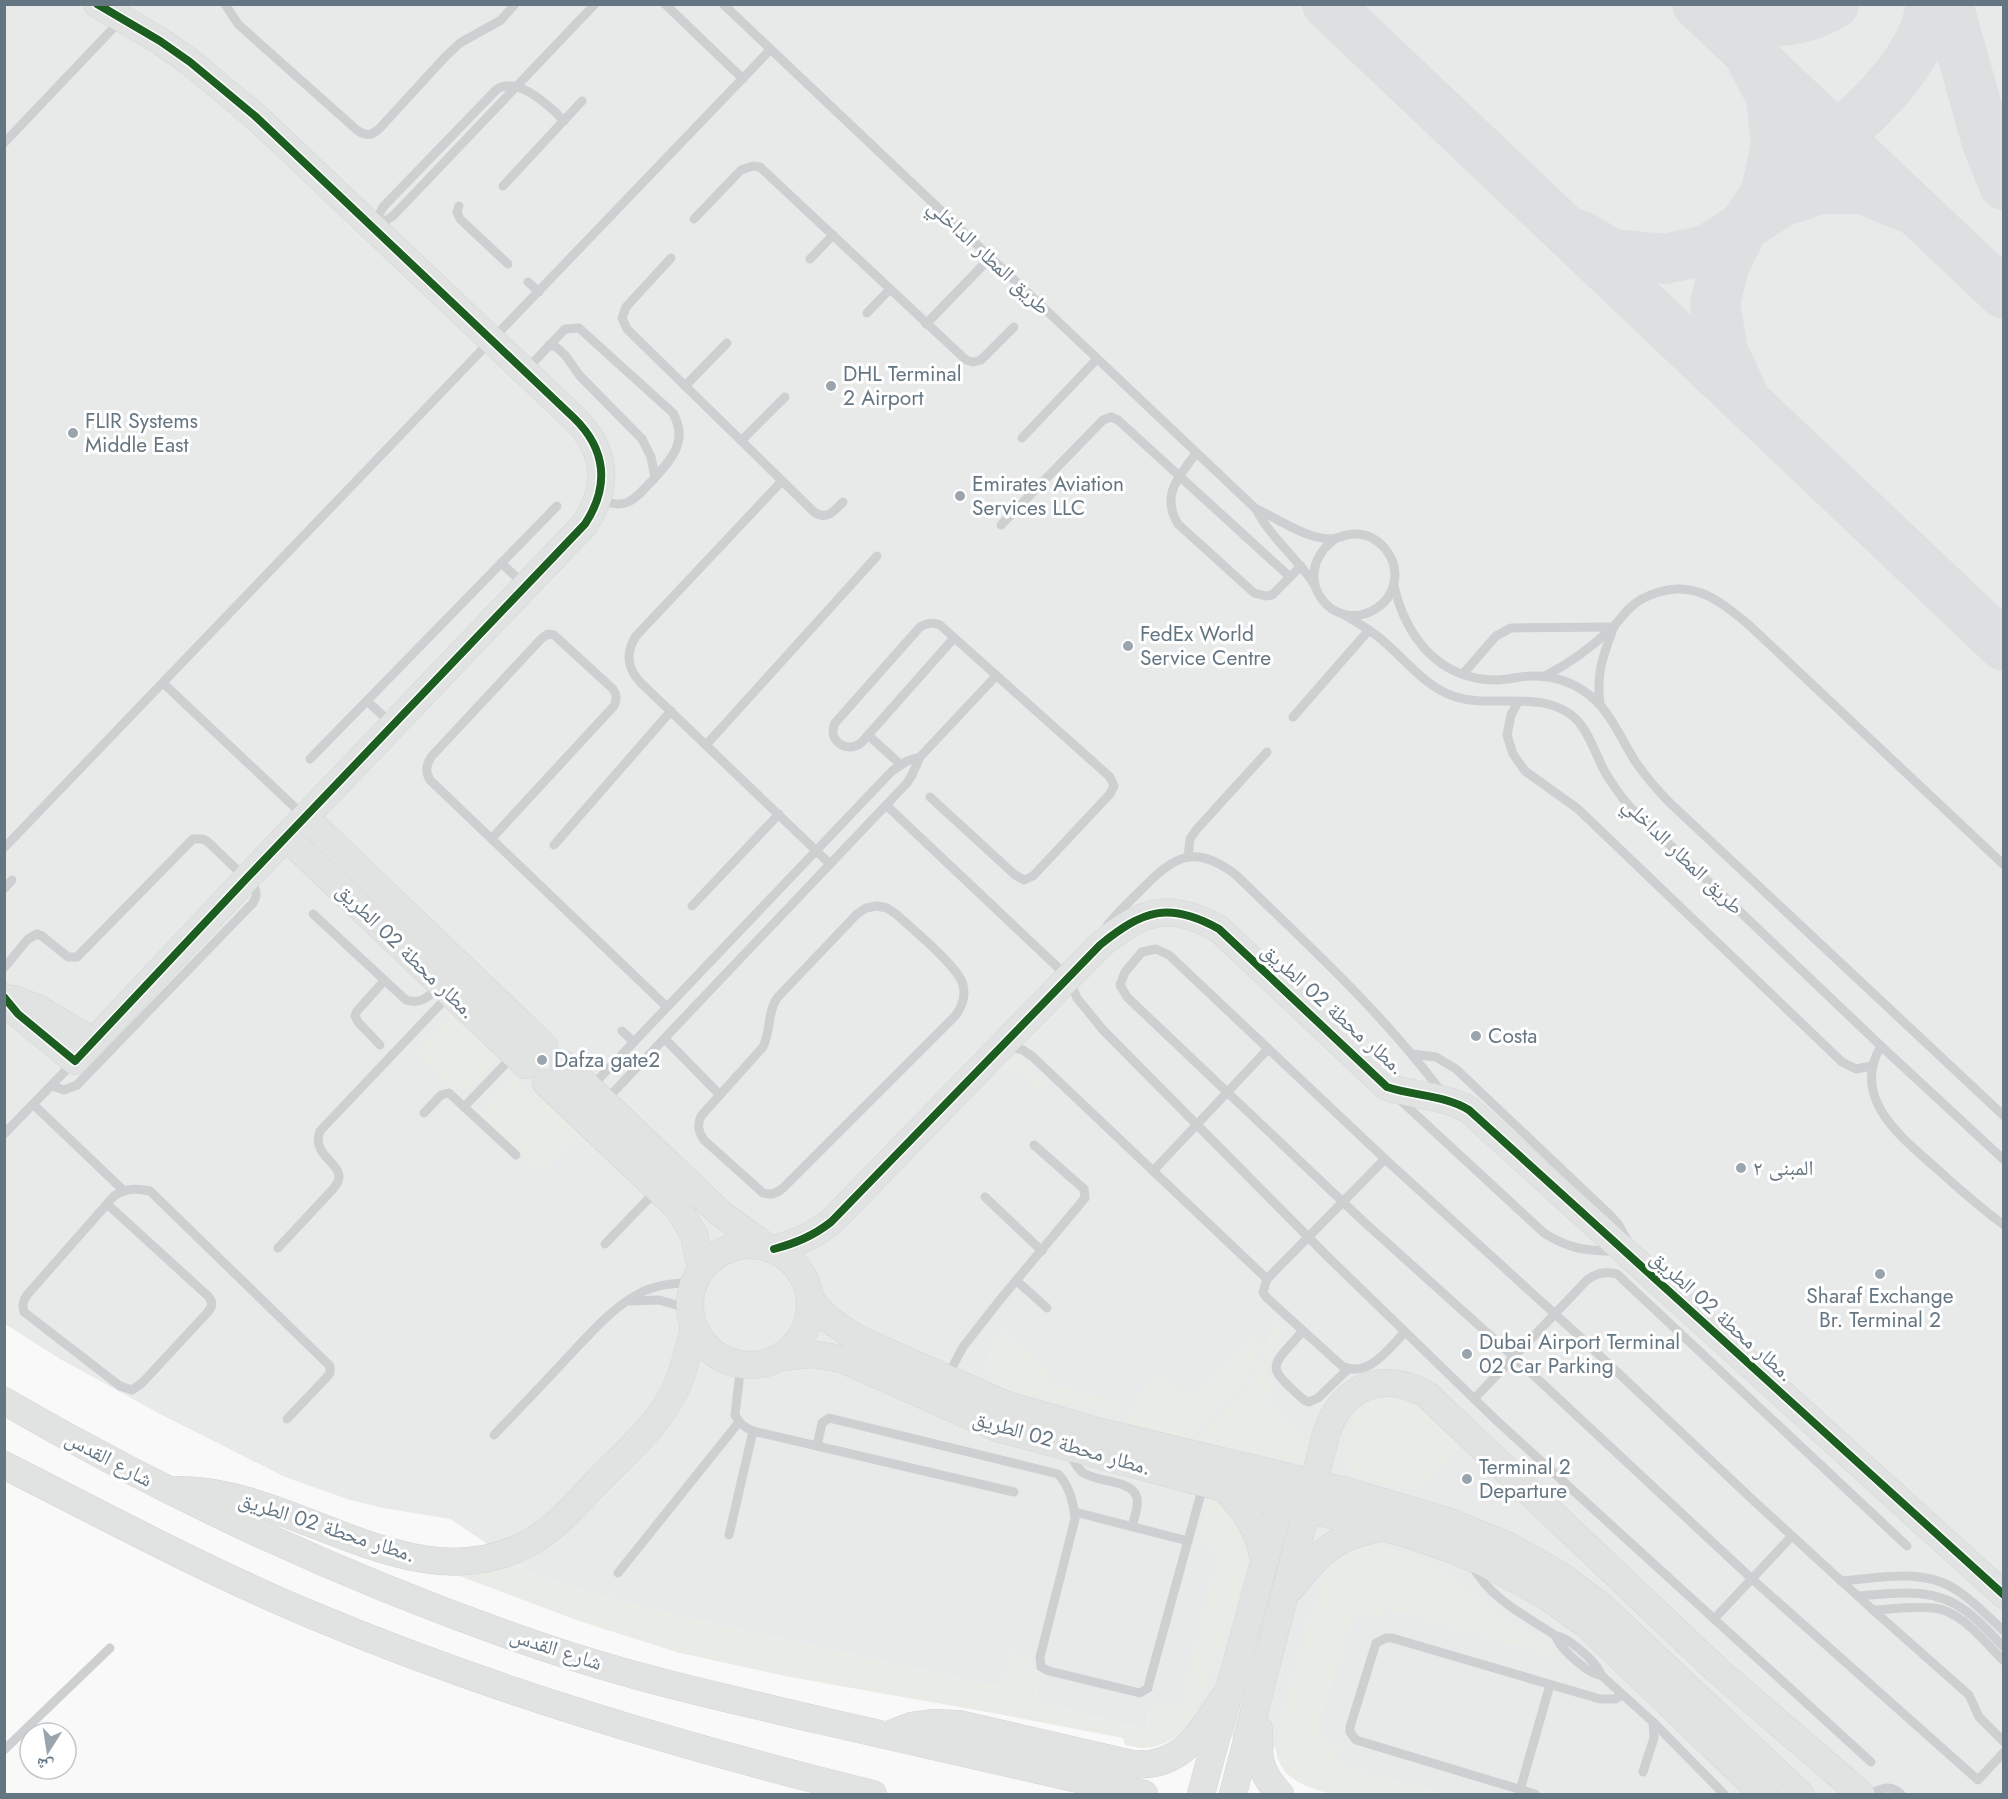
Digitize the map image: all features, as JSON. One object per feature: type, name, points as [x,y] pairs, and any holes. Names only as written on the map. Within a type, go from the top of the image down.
[{"type":"street","points":[[4,997],[18,1014],[75,1061],[585,524],[598,499],[602,473],[596,448],[583,426],[255,116],[219,84],[168,46],[97,4]]},
{"type":"street","name":"مطار محطة 02 الطريق.","points":[[305,817],[469,974],[539,1062]]},
{"type":"street","name":"مطار محطة 02 الطريق.","points":[[286,837],[446,989],[539,1062],[719,1212],[769,1248],[799,1242],[831,1222],[1068,977],[1100,945],[1120,929],[1140,917],[1157,913],[1178,913],[1199,918],[1219,929],[1387,1087],[1411,1095],[1448,1101],[1469,1110],[2004,1595]]},
{"type":"street","points":[[446,989],[469,974]]},
{"type":"street","points":[[4,997],[37,1008],[92,1041]]},
{"type":"street","name":"مطار محطة 02 الطريق.","points":[[167,1490],[196,1490],[236,1497],[391,1552],[430,1561],[474,1561],[509,1552],[527,1544],[560,1521],[651,1426],[676,1389],[686,1362],[699,1249],[688,1221],[588,1105]]},
{"type":"street","points":[[744,1245],[769,1248],[785,1255],[798,1269],[808,1286],[811,1310],[798,1342],[781,1357],[761,1364],[741,1364],[723,1358],[708,1348],[695,1297],[716,1255],[744,1245]]},
{"type":"street","name":"مطار محطة 02 الطريق.","points":[[810,1298],[827,1318],[856,1338],[1004,1404],[1059,1421],[1314,1483],[1439,1519],[1481,1533],[1526,1555],[1561,1576],[1601,1606],[1800,1794]]},
{"type":"street","name":"مطار محطة 02 الطريق.","points":[[781,1357],[811,1354],[842,1359],[997,1428],[1213,1486],[1384,1528],[1428,1541],[1469,1557],[1530,1586],[1587,1625],[1763,1794]]},
{"type":"street","points":[[1233,1794],[1332,1416],[1353,1393],[1367,1386],[1389,1382],[1412,1386],[1426,1394],[1717,1670],[1861,1794]]},
{"type":"street","name":"شارع القدس","points":[[4,1401],[167,1490],[258,1534],[428,1605],[547,1648],[650,1680],[1143,1794]]},
{"type":"street","points":[[4,1465],[129,1530],[228,1577],[311,1614],[414,1655],[628,1728],[873,1794]]},
{"type":"street","points":[[1201,1794],[1287,1476]]},
{"type":"street","points":[[1213,1486],[1250,1517],[1259,1537],[1264,1559]]},
{"type":"street","points":[[1285,1596],[1317,1556],[1333,1545],[1358,1533],[1384,1528]]},
{"type":"street","points":[[887,1736],[911,1726],[934,1723],[959,1724],[1131,1764],[1157,1764],[1170,1759],[1190,1744],[1231,1687]]},
{"type":"street","points":[[1260,1694],[1258,1755],[1261,1769],[1269,1783],[1280,1794]]},
{"type":"lane","points":[[225,4],[238,24],[365,135],[373,134],[379,129],[460,43],[501,20],[515,4]]},
{"type":"lane","points":[[516,86],[595,4]]},
{"type":"lane","points":[[665,4],[742,79]]},
{"type":"lane","name":"طريق المطار الداخلي","points":[[723,4],[1256,509],[1298,531],[1335,539]]},
{"type":"lane","points":[[4,143],[123,19]]},
{"type":"lane","points":[[4,848],[770,50]]},
{"type":"lane","points":[[373,228],[383,207],[497,89],[508,84],[516,86],[540,99],[564,121]]},
{"type":"lane","points":[[503,186],[582,101]]},
{"type":"lane","points":[[694,219],[741,170],[753,166],[765,171],[966,360],[973,362],[987,356],[1014,327]]},
{"type":"lane","points":[[459,206],[460,219],[508,264]]},
{"type":"lane","points":[[810,259],[833,235]]},
{"type":"lane","points":[[671,258],[626,307],[622,318],[627,329],[818,515],[828,515],[843,502]]},
{"type":"lane","points":[[926,324],[990,258]]},
{"type":"lane","points":[[528,282],[539,292]]},
{"type":"lane","points":[[867,313],[890,289]]},
{"type":"lane","points":[[525,372],[565,329],[579,328],[673,413],[678,422],[679,442],[671,458],[655,477],[630,501],[611,504],[598,499]]},
{"type":"lane","points":[[685,386],[727,343]]},
{"type":"lane","points":[[549,345],[556,347],[565,355],[580,376],[642,439],[651,457],[655,477]]},
{"type":"lane","points":[[1022,438],[1097,359]]},
{"type":"lane","points":[[741,441],[785,397]]},
{"type":"lane","points":[[1001,525],[1103,420],[1115,418],[1290,577]]},
{"type":"lane","points":[[1196,453],[1174,484],[1170,501],[1174,517],[1187,532],[1260,596],[1272,595],[1301,566]]},
{"type":"lane","points":[[783,481],[631,643],[628,660],[635,677],[830,864]]},
{"type":"lane","points":[[310,759],[557,506]]},
{"type":"lane","name":"طريق المطار الداخلي","points":[[1256,509],[1264,524],[1314,584]]},
{"type":"lane","points":[[1355,534],[1375,540],[1384,546],[1390,555],[1394,565],[1394,586],[1390,596],[1374,610],[1353,615],[1343,614],[1333,610],[1318,594],[1313,574],[1315,563],[1326,545],[1335,539],[1355,534]]},
{"type":"lane","points":[[706,745],[878,556]]},
{"type":"lane","points":[[501,563],[525,586]]},
{"type":"lane","name":"طريق المطار الداخلي","points":[[1394,586],[1405,620],[1419,642],[1439,662],[1463,674],[1482,679],[1545,676],[1574,685],[1600,703],[1638,765],[1670,803],[2004,1116]]},
{"type":"lane","points":[[1545,676],[1582,654],[1614,627],[1631,606],[1649,595],[1669,589],[1690,589],[1710,595],[1749,625],[2004,865]]},
{"type":"lane","name":"طريق المطار الداخلي","points":[[1343,614],[1369,630],[1422,676],[1452,696],[1469,700],[1550,704],[1577,720],[1586,733],[1605,773],[1629,806],[2004,1160]]},
{"type":"lane","points":[[930,797],[1015,876],[1024,880],[1033,876],[1113,790],[1113,781],[1110,777],[940,625],[935,623],[920,627],[836,723],[833,729],[835,739],[843,747],[858,746],[954,638]]},
{"type":"lane","points":[[1463,674],[1496,636],[1511,628],[1614,627]]},
{"type":"lane","points":[[1600,703],[1599,672],[1614,627]]},
{"type":"lane","points":[[1293,717],[1369,630]]},
{"type":"lane","points":[[492,838],[606,714],[616,700],[613,689],[554,634],[548,634],[542,638],[431,757],[426,764],[426,773],[430,780],[667,1007]]},
{"type":"lane","points":[[588,1105],[665,1039],[886,806],[912,776],[920,757],[996,676]]},
{"type":"lane","points":[[163,683],[305,817]]},
{"type":"lane","points":[[367,701],[393,725]]},
{"type":"lane","points":[[1518,702],[1511,715],[1507,735],[1513,754],[1525,771],[1578,809],[1842,1062],[1856,1069],[1871,1066]]},
{"type":"lane","points":[[554,845],[671,711]]},
{"type":"lane","points":[[868,735],[900,764]]},
{"type":"lane","points":[[1188,857],[1190,838],[1196,830],[1267,752]]},
{"type":"lane","points":[[588,1105],[634,1042],[816,850],[892,771],[900,764],[920,757]]},
{"type":"lane","points":[[886,806],[1068,977],[1077,998],[1103,1030],[1474,1399],[1871,1762]]},
{"type":"lane","points":[[692,906],[779,814]]},
{"type":"lane","points":[[4,968],[28,939],[37,934],[68,957],[77,957],[193,839],[207,841],[257,892],[253,903],[77,1086],[64,1090],[52,1086]]},
{"type":"lane","points":[[1100,945],[1102,936],[1112,920],[1157,873],[1171,862],[1188,857],[1206,858],[1222,865],[1236,875],[1323,960],[1412,1054],[1448,1101]]},
{"type":"lane","points":[[4,889],[12,880]]},
{"type":"lane","points":[[876,906],[887,908],[896,914],[960,977],[964,993],[963,1001],[955,1016],[777,1193],[763,1193],[756,1188],[700,1135],[701,1116],[720,1095],[763,1047],[768,1034],[770,1010],[777,998],[857,914],[866,908],[876,906]]},
{"type":"lane","points":[[313,914],[406,1000],[421,1001],[446,989]]},
{"type":"lane","points":[[2004,1742],[1983,1722],[1969,1695],[1792,1536],[1555,1314],[1385,1159],[1169,955],[1156,949],[1142,952],[1121,978],[1122,992],[1343,1202],[1752,1579],[1978,1780],[2004,1752]]},
{"type":"lane","points":[[380,1045],[355,1016],[384,981]]},
{"type":"lane","points":[[278,1248],[337,1185],[339,1180],[338,1169],[318,1147],[320,1131],[446,989]]},
{"type":"lane","points":[[622,1031],[634,1042]]},
{"type":"lane","points":[[665,1039],[720,1095]]},
{"type":"lane","points":[[1002,1046],[1014,1047],[1033,1057],[1267,1279]]},
{"type":"lane","points":[[1881,1046],[1871,1066],[1872,1085],[1885,1119],[1897,1133],[1962,1192],[2004,1225]]},
{"type":"lane","points":[[1154,1171],[1268,1049]]},
{"type":"lane","points":[[1387,1087],[1544,1233],[1575,1248],[1628,1255],[1624,1236],[1610,1215],[1456,1069],[1436,1058],[1412,1054]]},
{"type":"lane","points":[[4,1134],[75,1061]]},
{"type":"lane","points":[[464,1107],[539,1062]]},
{"type":"lane","points":[[424,1113],[445,1093],[452,1095],[516,1155]]},
{"type":"lane","points":[[34,1105],[123,1190]]},
{"type":"lane","points":[[946,1379],[963,1347],[1084,1202],[1086,1195],[1084,1189],[1034,1145]]},
{"type":"lane","points":[[1385,1159],[1267,1279],[1263,1292],[1348,1370],[1370,1366],[1405,1332]]},
{"type":"lane","points":[[107,1204],[212,1301],[212,1307],[142,1383],[132,1390],[125,1389],[111,1379],[24,1312],[22,1306],[27,1295],[114,1196],[123,1190],[137,1188],[150,1191],[330,1366],[330,1372],[326,1378],[287,1419]]},
{"type":"lane","points":[[605,1244],[658,1188]]},
{"type":"lane","points":[[985,1197],[1042,1251]]},
{"type":"lane","points":[[1474,1399],[1587,1280],[1596,1274],[1606,1272],[1617,1274],[1907,1546]]},
{"type":"lane","points":[[1017,1281],[1047,1308]]},
{"type":"lane","points":[[494,1435],[593,1331],[627,1301],[642,1292],[676,1283],[695,1297]]},
{"type":"lane","points":[[627,1301],[695,1297]]},
{"type":"lane","points":[[1303,1331],[1280,1357],[1276,1370],[1278,1377],[1304,1400],[1309,1402],[1318,1398],[1348,1370]]},
{"type":"lane","points":[[741,1364],[735,1415],[739,1422],[753,1431],[1014,1492]]},
{"type":"lane","points":[[817,1446],[822,1423],[829,1418],[1058,1474],[1065,1483],[1072,1501],[1075,1512],[1074,1526],[1040,1657],[1041,1667],[1049,1671],[1140,1693],[1148,1688],[1188,1541],[1213,1486]]},
{"type":"lane","points":[[618,1573],[739,1422]]},
{"type":"lane","points":[[729,1535],[753,1431]]},
{"type":"lane","points":[[1067,1447],[1082,1472],[1094,1478],[1130,1488],[1134,1492],[1137,1505],[1132,1527]]},
{"type":"lane","points":[[1075,1512],[1188,1541]]},
{"type":"lane","points":[[1714,1619],[1792,1536]]},
{"type":"lane","points":[[1469,1557],[1487,1588],[1556,1636],[1559,1644],[1588,1670],[1601,1675],[1653,1722],[1724,1794]]},
{"type":"lane","points":[[1841,1581],[1909,1576],[1944,1582],[1959,1591],[2004,1631]]},
{"type":"lane","points":[[1858,1596],[1905,1592],[1937,1596],[1966,1611],[2004,1647]]},
{"type":"lane","points":[[1873,1610],[1926,1608],[1949,1612],[1968,1626],[2004,1661]]},
{"type":"lane","points":[[1535,1794],[1360,1742],[1352,1737],[1350,1727],[1376,1643],[1386,1638],[1600,1699],[1615,1699],[1622,1695]]},
{"type":"lane","points":[[4,1750],[110,1648]]},
{"type":"lane","points":[[1521,1790],[1550,1684]]},
{"type":"lane","points":[[1643,1772],[1652,1747],[1653,1722]]},
{"type":"lane","points":[[1870,1794],[1883,1787],[1889,1787],[1901,1794]]},
{"type":"shaded area","points":[[4,5],[2003,5],[2003,1794],[1441,1794],[1149,1714],[1145,1730],[1035,1702],[1041,1672],[1025,1668],[1027,1656],[1000,1688],[646,1609],[537,1577],[450,1519],[350,1500],[285,1477],[162,1415],[60,1359],[5,1324]]},
{"type":"shaded area","points":[[452,1013],[505,1051],[469,1090],[465,1091],[453,1088],[415,1053]]},
{"type":"shaded area","points":[[1006,1056],[1020,1059],[1046,1085],[1040,1091],[1025,1076],[1014,1070],[1008,1069],[995,1073],[865,1207],[858,1201]]},
{"type":"shaded area","points":[[514,1078],[533,1096],[539,1090],[582,1129],[542,1172],[479,1115]]},
{"type":"shaded area","points":[[1274,1319],[1280,1324],[1282,1332],[1277,1339],[1265,1375],[1276,1387],[1264,1401],[1299,1434],[1311,1442],[1304,1464],[1197,1441],[1207,1428],[1249,1387],[1262,1359]]},
{"type":"shaded area","points":[[1002,1329],[1049,1374],[1052,1385],[1119,1403],[1116,1415],[1009,1391],[999,1385],[992,1378],[986,1363],[991,1346]]},
{"type":"shaded area","points":[[1256,1335],[1259,1349],[1246,1378],[1202,1422],[1191,1440],[1127,1425],[1136,1401],[1157,1373],[1181,1391],[1198,1392]]},
{"type":"shaded area","points":[[1401,1396],[1420,1405],[1461,1445],[1419,1491],[1374,1482],[1359,1476],[1346,1463],[1343,1453],[1345,1431],[1350,1421],[1365,1404],[1377,1398]]},
{"type":"shaded area","points":[[1209,1495],[1226,1502],[1251,1546],[1233,1620],[1196,1714],[1174,1737],[1152,1747],[1125,1745],[1123,1738],[790,1677],[680,1653],[579,1621],[454,1574],[517,1564],[537,1577],[646,1609],[1000,1688],[1010,1652],[1028,1656],[1025,1668],[1041,1672],[1035,1702],[1145,1730],[1153,1701],[1180,1707],[1220,1549],[1200,1544],[1202,1538],[1198,1537]]},
{"type":"shaded area","points":[[1360,1545],[1399,1549],[1416,1555],[1446,1573],[1499,1614],[1558,1650],[1556,1657],[1383,1607],[1379,1620],[1353,1613],[1316,1738],[1341,1747],[1336,1765],[1441,1794],[1331,1794],[1300,1783],[1284,1771],[1279,1762],[1276,1740],[1308,1621],[1316,1607],[1323,1575],[1331,1561]]},
{"type":"taxiway","points":[[1327,4],[2004,646]]},
{"type":"taxiway","points":[[1697,4],[2004,294]]},
{"type":"taxiway","points":[[1702,6],[1735,17],[1768,22],[1802,18],[1834,4]]},
{"type":"taxiway","points":[[1814,159],[1868,108],[1902,69],[1926,27],[1931,4]]},
{"type":"taxiway","points":[[1948,4],[1987,143],[2004,185]]},
{"type":"taxiway","points":[[1742,392],[1723,351],[1715,304],[1724,266],[1745,224],[1766,193],[1776,143],[1771,96],[1752,61]]},
{"type":"taxiway","points":[[1580,235],[1612,254],[1664,259],[1707,250],[1781,202],[1820,189],[1863,189],[1906,207]]},
{"type":"cycle path","points":[[4,997],[18,1014],[75,1061],[585,524],[593,510],[601,482],[601,468],[593,442],[574,418],[255,116],[190,62],[160,41],[97,4]]},
{"type":"cycle path","points":[[774,1249],[804,1238],[831,1222],[1100,945],[1115,933],[1143,917],[1157,913],[1185,915],[1219,929],[1387,1087],[1449,1101],[1469,1110],[2004,1595]]},
{"type":"place","name":"DHL Terminal 2 Airport","points":[[831,386]]},
{"type":"place","name":"FLIR Systems Middle East","points":[[73,433]]},
{"type":"place","name":"Emirates Aviation Services LLC","points":[[960,496]]},
{"type":"place","name":"FedEx World Service Centre","points":[[1128,646]]},
{"type":"place","name":"Costa","points":[[1476,1036]]},
{"type":"place","name":"Dafza gate2","points":[[542,1060]]},
{"type":"place","name":"المبنى ٢","points":[[1741,1168]]},
{"type":"place","name":"Sharaf Exchange Br. Terminal 2","points":[[1880,1274]]},
{"type":"place","name":"Dubai Airport Terminal 02 Car Parking","points":[[1467,1354]]},
{"type":"place","name":"Terminal 2 Departure","points":[[1467,1479]]}]
